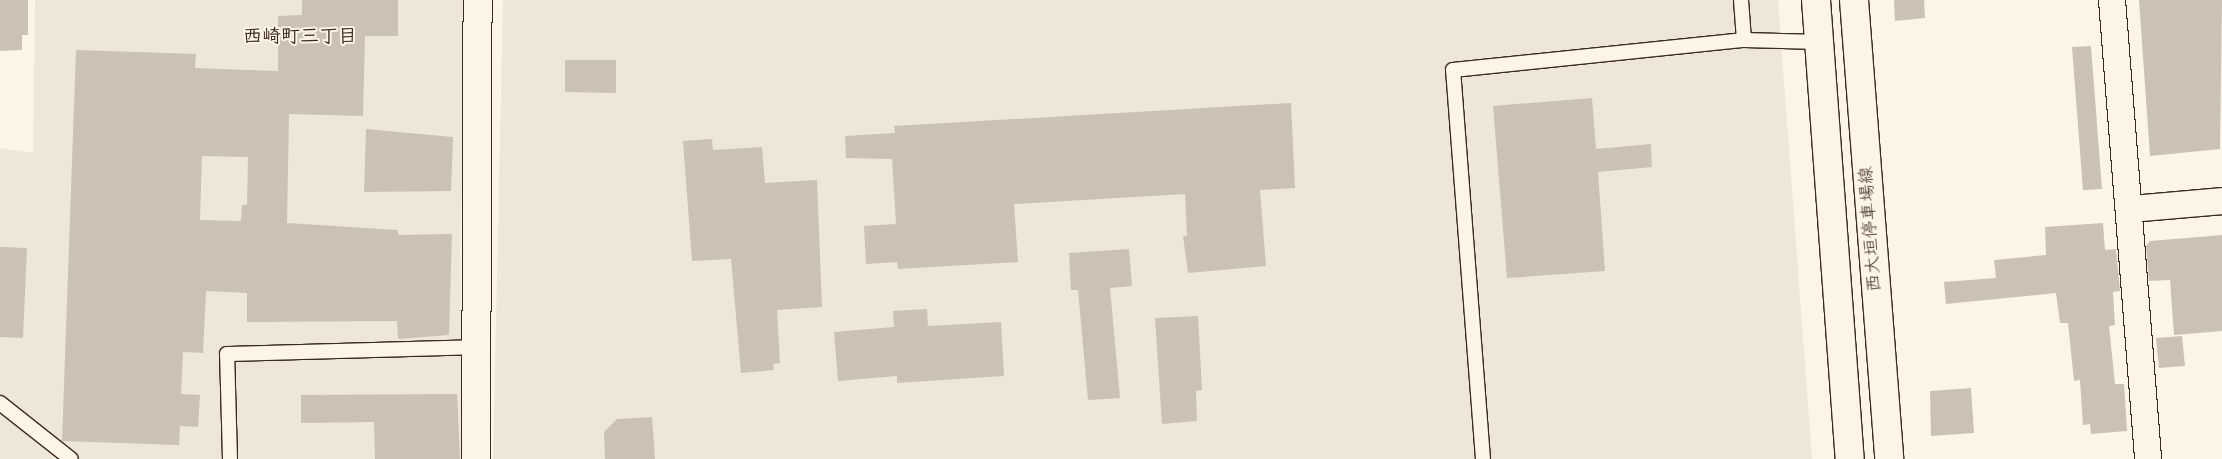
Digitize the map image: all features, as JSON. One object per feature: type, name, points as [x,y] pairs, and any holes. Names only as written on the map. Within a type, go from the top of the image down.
[{"type":"main road","points":[[476,459],[478,0]]},
{"type":"main road","points":[[1816,0],[1850,459]]},
{"type":"main road","name":"西大垣停車場線","points":[[1854,0],[1890,459]]},
{"type":"street","points":[[2112,0],[2131,209],[2148,459]]},
{"type":"street","points":[[2131,209],[2222,201]]},
{"type":"lane","points":[[1741,0],[1744,40]]},
{"type":"lane","points":[[1483,459],[1453,70],[1744,40],[1819,42]]},
{"type":"lane","points":[[230,459],[227,354],[475,347]]},
{"type":"lane","points":[[0,402],[71,459]]},
{"type":"shaded area","points":[[35,0],[463,0],[466,34],[460,253],[465,459],[0,459],[0,148],[33,153]]},
{"type":"shaded area","points":[[503,0],[1778,0],[1812,459],[493,459]]},
{"type":"building","points":[[0,0],[28,0],[28,35],[22,35],[22,50],[0,51]]},
{"type":"building","points":[[302,0],[398,0],[398,36],[365,36],[363,116],[289,114],[287,223],[398,230],[398,235],[452,234],[449,335],[398,339],[397,321],[247,322],[247,293],[206,291],[203,353],[183,352],[181,394],[200,395],[198,427],[180,426],[179,445],[62,441],[76,50],[196,54],[195,68],[278,71],[278,16],[302,15]],"holes":[[[202,156],[248,157],[247,205],[242,205],[241,221],[200,220]]]},
{"type":"building","points":[[1894,0],[1924,0],[1925,18],[1895,21]]},
{"type":"building","points":[[2139,0],[2222,0],[2220,149],[2150,156]]},
{"type":"building","points":[[2091,46],[2102,189],[2083,190],[2072,47]]},
{"type":"building","points":[[565,60],[616,60],[616,93],[565,92]]},
{"type":"building","points":[[1592,98],[1596,149],[1651,144],[1652,167],[1598,172],[1605,271],[1507,278],[1493,106]]},
{"type":"building","points":[[1291,103],[1295,188],[1260,190],[1266,266],[1188,273],[1183,236],[1187,236],[1185,194],[1014,204],[1018,262],[898,269],[897,262],[866,264],[864,226],[896,224],[892,159],[846,158],[845,136],[895,133],[894,126]]},
{"type":"building","points":[[366,129],[453,137],[451,191],[364,192]]},
{"type":"building","points":[[712,139],[713,150],[762,147],[765,183],[817,180],[822,307],[777,310],[780,363],[773,364],[774,370],[741,373],[731,259],[692,261],[683,141]]},
{"type":"building","points":[[2103,223],[2105,250],[2116,249],[2120,291],[2113,292],[2115,325],[2109,326],[2115,384],[2124,384],[2127,431],[2091,434],[2090,424],[2083,425],[2080,380],[2074,381],[2068,323],[2060,323],[2056,293],[1946,304],[1944,282],[1996,278],[1994,260],[2046,255],[2045,227]]},
{"type":"building","points":[[2222,235],[2222,331],[2174,335],[2170,280],[2149,281],[2146,246],[2150,241]]},
{"type":"building","points":[[0,247],[27,248],[23,338],[0,337]]},
{"type":"building","points":[[1129,249],[1132,286],[1110,288],[1120,398],[1088,400],[1078,290],[1071,290],[1069,253]]},
{"type":"building","points":[[927,309],[928,326],[1001,322],[1004,376],[897,383],[897,376],[838,381],[834,332],[894,327],[893,311]]},
{"type":"building","points":[[1198,316],[1202,390],[1196,391],[1197,421],[1162,424],[1155,318]]},
{"type":"building","points":[[2182,336],[2185,366],[2159,368],[2156,338]]},
{"type":"building","points":[[1971,388],[1974,433],[1931,436],[1930,391]]},
{"type":"building","points":[[457,394],[460,459],[375,459],[374,422],[301,423],[301,395]]},
{"type":"building","points":[[652,417],[655,459],[605,459],[604,432],[617,419]]},
{"type":"district","name":"西崎町三丁目","points":[[300,38]]}]
